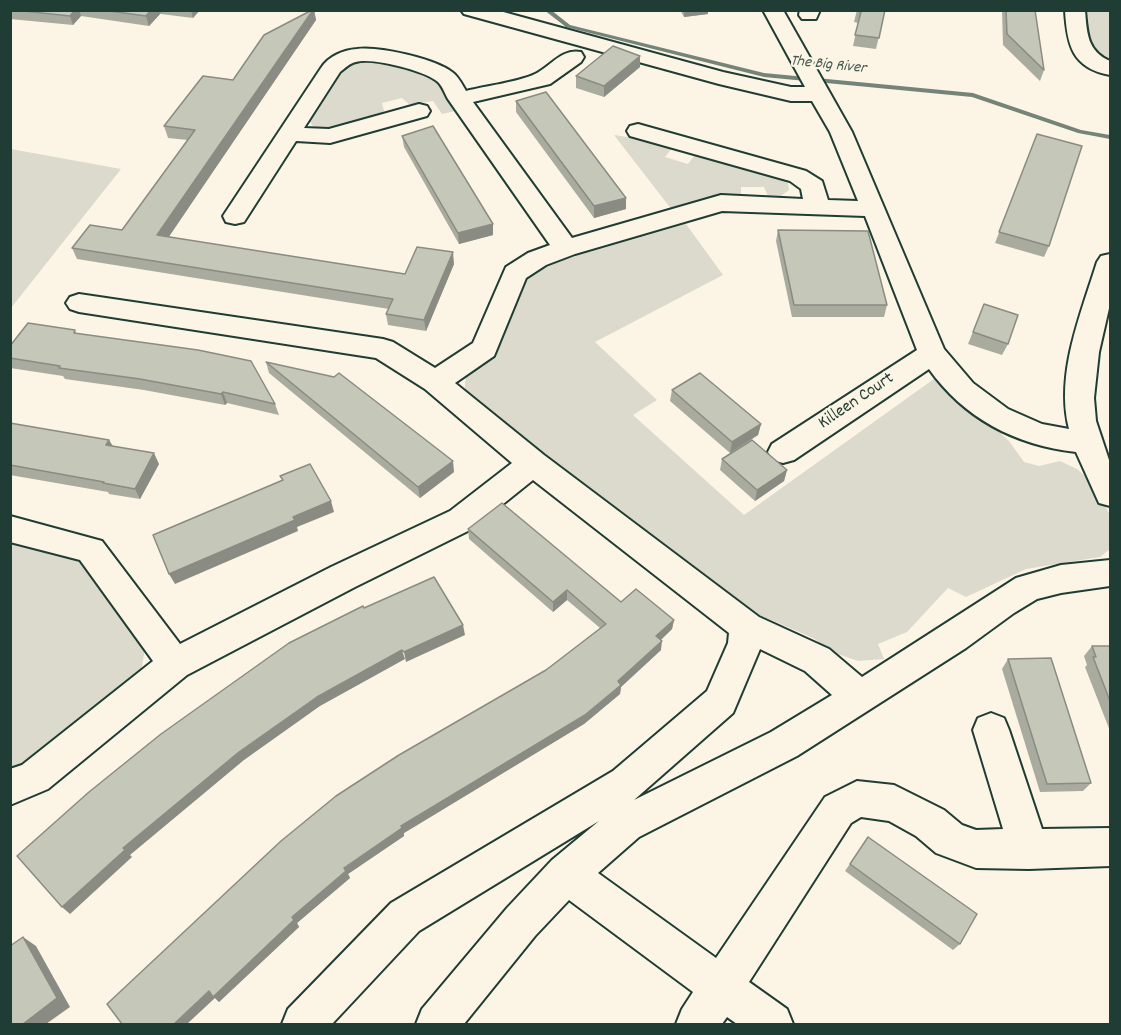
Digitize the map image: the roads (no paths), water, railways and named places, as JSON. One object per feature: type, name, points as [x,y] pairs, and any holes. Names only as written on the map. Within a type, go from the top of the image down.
[{"type":"street","points":[[471,10],[719,77],[792,94],[814,83]]},
{"type":"street","points":[[773,10],[841,132],[932,353],[944,371],[963,391],[992,414],[1019,429],[1062,441],[1087,442]]},
{"type":"street","points":[[1075,10],[1078,46],[1088,58],[1110,69]]},
{"type":"street","points":[[235,216],[332,68],[342,59],[358,55],[433,68],[447,78],[459,99],[566,248]]},
{"type":"street","points":[[459,99],[542,79],[573,57]]},
{"type":"street","points":[[290,134],[330,136],[419,111]]},
{"type":"street","points":[[638,131],[798,176],[813,186],[817,208]]},
{"type":"street","points":[[435,382],[484,349],[515,273],[537,259],[566,248],[721,203],[874,209]]},
{"type":"street","points":[[1110,262],[1082,369],[1080,413],[1087,442],[1110,494]]},
{"type":"street","points":[[79,303],[382,349],[435,382],[533,463],[747,627],[818,660],[859,696]]},
{"type":"street","name":"Killeen Court","points":[[783,452],[932,353]]},
{"type":"street","points":[[10,787],[35,777],[176,664],[461,520],[533,463]]},
{"type":"street","points":[[10,529],[91,550],[176,664]]},
{"type":"street","points":[[437,1024],[521,922],[566,874],[625,824],[784,744],[954,638],[1002,603],[1028,588],[1061,579],[1110,573]]},
{"type":"street","points":[[303,1024],[405,917],[626,784],[720,702],[745,643],[747,627]]},
{"type":"street","points":[[991,730],[1029,850]]},
{"type":"street","points":[[697,1024],[838,810],[857,799],[894,803],[930,823],[950,840],[975,849],[1110,847]]},
{"type":"street","points":[[566,874],[772,1024]]},
{"type":"waterway","name":"The Big River","points":[[547,10],[568,26],[764,75],[973,95],[1080,132],[1110,137]]}]
